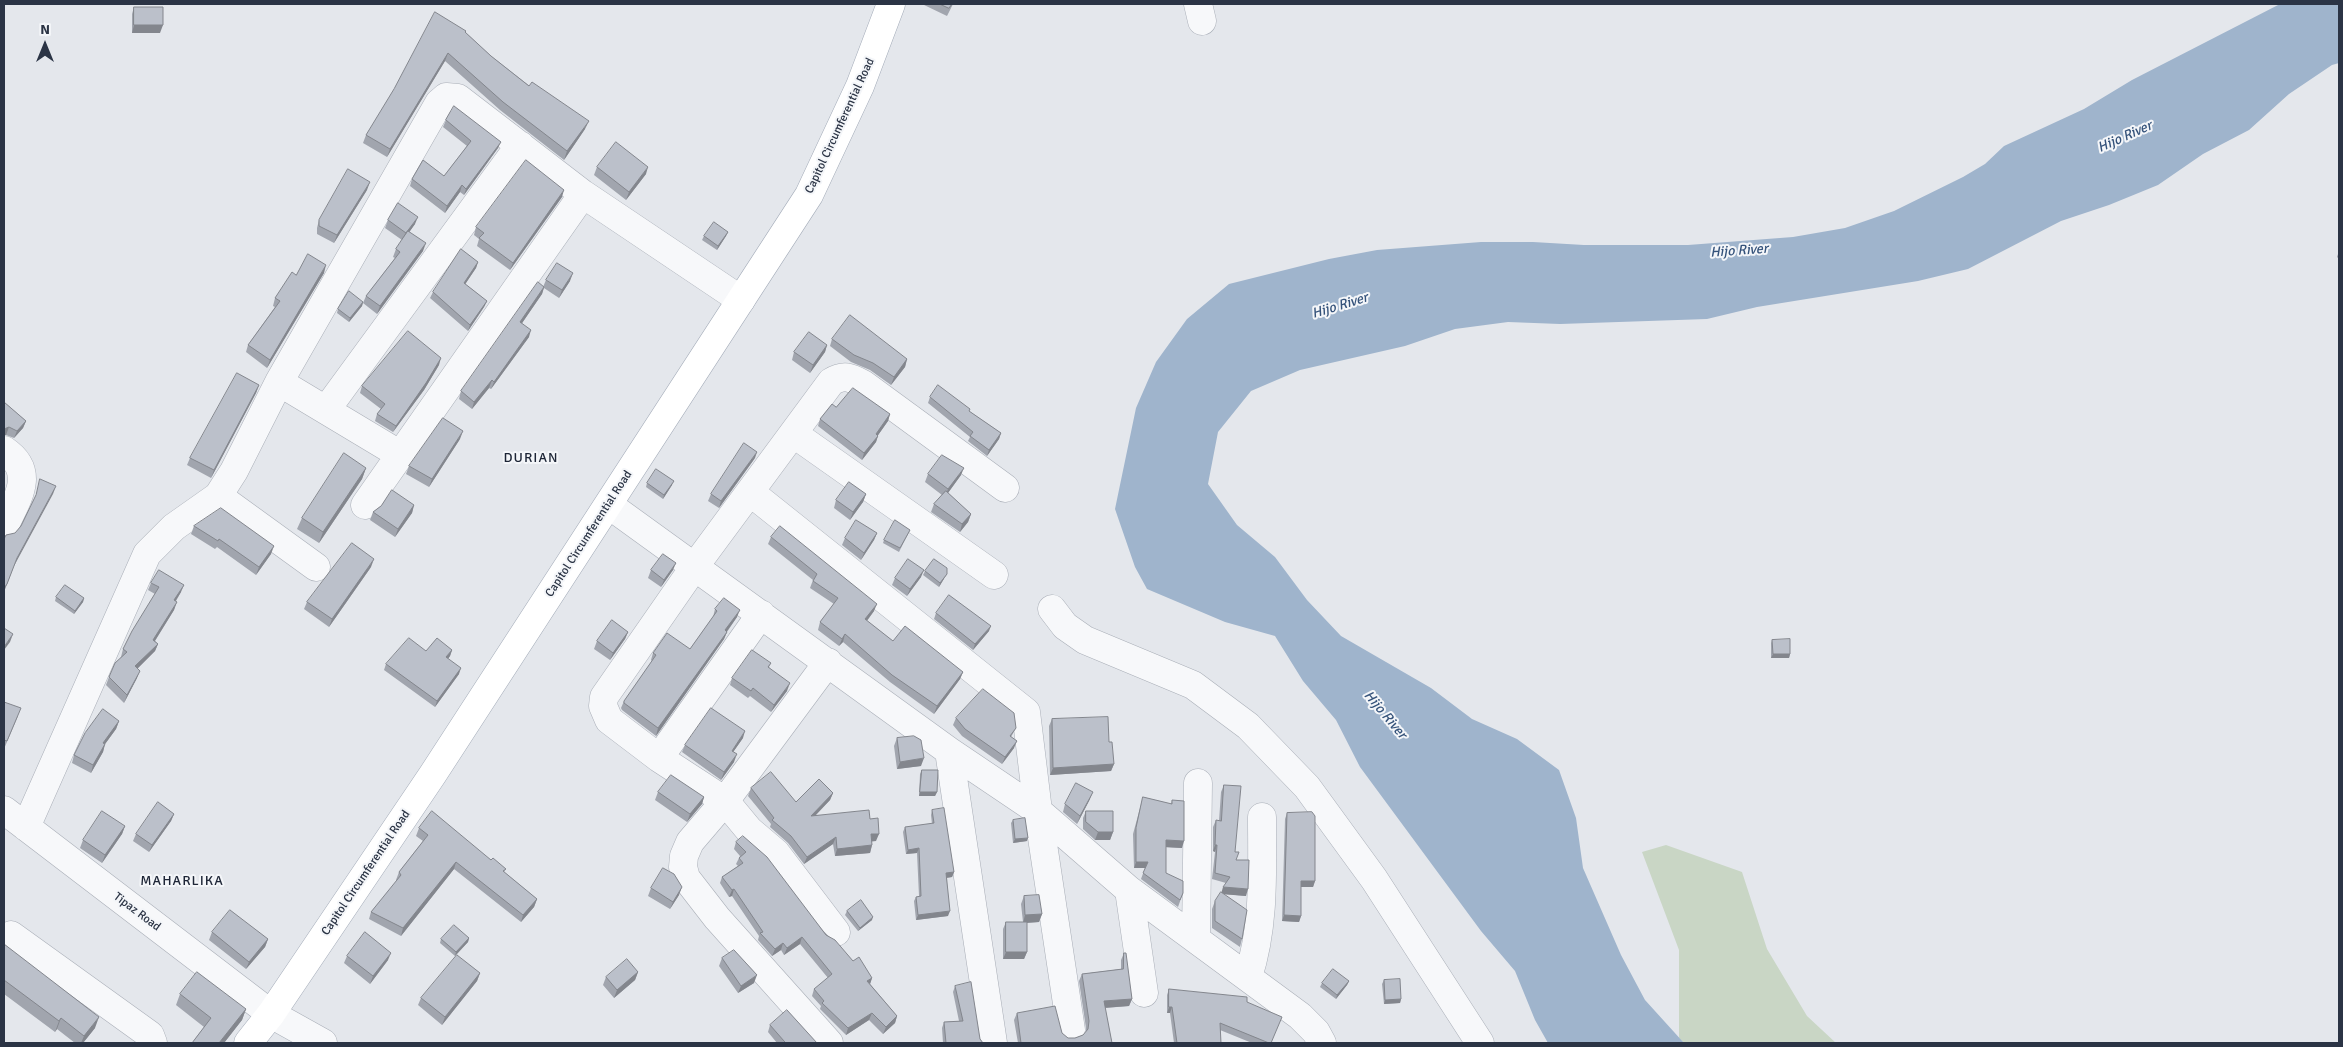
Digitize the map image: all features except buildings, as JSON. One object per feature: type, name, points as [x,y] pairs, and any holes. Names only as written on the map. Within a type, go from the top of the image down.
[{"type":"main road","name":"Capitol Circumferential Road","points":[[248,1043],[271,1014],[433,774],[809,195],[860,86],[891,4]]},
{"type":"street","points":[[26,827],[147,554],[174,527],[218,496],[234,470],[279,382],[439,102],[446,97],[458,98],[583,194],[741,300]]},
{"type":"street","points":[[326,410],[520,145]]},
{"type":"street","points":[[365,505],[583,194]]},
{"type":"street","points":[[836,932],[776,853],[749,830],[725,801],[659,758],[609,720],[603,706],[604,697],[695,566],[831,382],[840,376],[850,376],[1005,488]]},
{"type":"street","points":[[279,382],[399,454]]},
{"type":"street","points":[[794,434],[994,575]]},
{"type":"street","points":[[4,450],[20,465],[22,475],[21,490],[4,527]]},
{"type":"street","points":[[750,492],[1026,712],[1038,811],[1071,1030]]},
{"type":"street","points":[[218,496],[316,567]]},
{"type":"street","points":[[609,505],[949,751],[1038,811],[1129,890],[1300,1016],[1316,1032],[1322,1043]]},
{"type":"street","points":[[1052,609],[1065,626],[1085,640],[1193,685],[1248,726],[1307,787],[1374,878],[1480,1043]]},
{"type":"street","points":[[659,758],[761,614]]},
{"type":"street","points":[[828,662],[725,801],[690,842],[684,856],[683,867],[686,878],[717,918],[829,1043]]},
{"type":"street","points":[[949,751],[993,1043]]},
{"type":"street","points":[[1196,939],[1198,783]]},
{"type":"street","name":"Tipaz Road","points":[[4,810],[271,1014],[323,1043]]},
{"type":"street","points":[[1248,977],[1257,950],[1260,925],[1263,879],[1262,817]]},
{"type":"street","points":[[1129,890],[1144,993]]},
{"type":"street","points":[[10,935],[150,1035],[154,1043]]},
{"type":"green space","points":[[1666,845],[1742,872],[1767,949],[1807,1016],[1836,1043],[1684,1043],[1679,1038],[1679,950],[1642,852]]},
{"type":"water","name":"Hijo River","points":[[2280,4],[2339,4],[2339,63],[2332,65],[2289,94],[2249,130],[2203,154],[2158,185],[2109,205],[2061,221],[1968,269],[1918,281],[1757,307],[1707,319],[1560,324],[1508,322],[1455,329],[1405,346],[1300,370],[1251,391],[1218,432],[1208,484],[1237,525],[1275,557],[1307,600],[1341,636],[1431,688],[1472,719],[1517,739],[1559,770],[1576,818],[1583,868],[1621,955],[1645,1000],[1684,1043],[1548,1043],[1535,1020],[1515,971],[1481,931],[1360,767],[1336,720],[1303,681],[1275,636],[1225,622],[1147,589],[1135,567],[1115,509],[1136,408],[1156,362],[1187,319],[1229,284],[1329,259],[1377,250],[1481,242],[1533,242],[1584,245],[1688,245],[1793,237],[1845,228],[1894,211],[1963,177],[1985,164],[2004,146],[2084,109],[2132,80]]},
{"type":"district","name":"DURIAN","points":[[531,458]]},
{"type":"district","name":"MAHARLIKA","points":[[182,881]]}]
